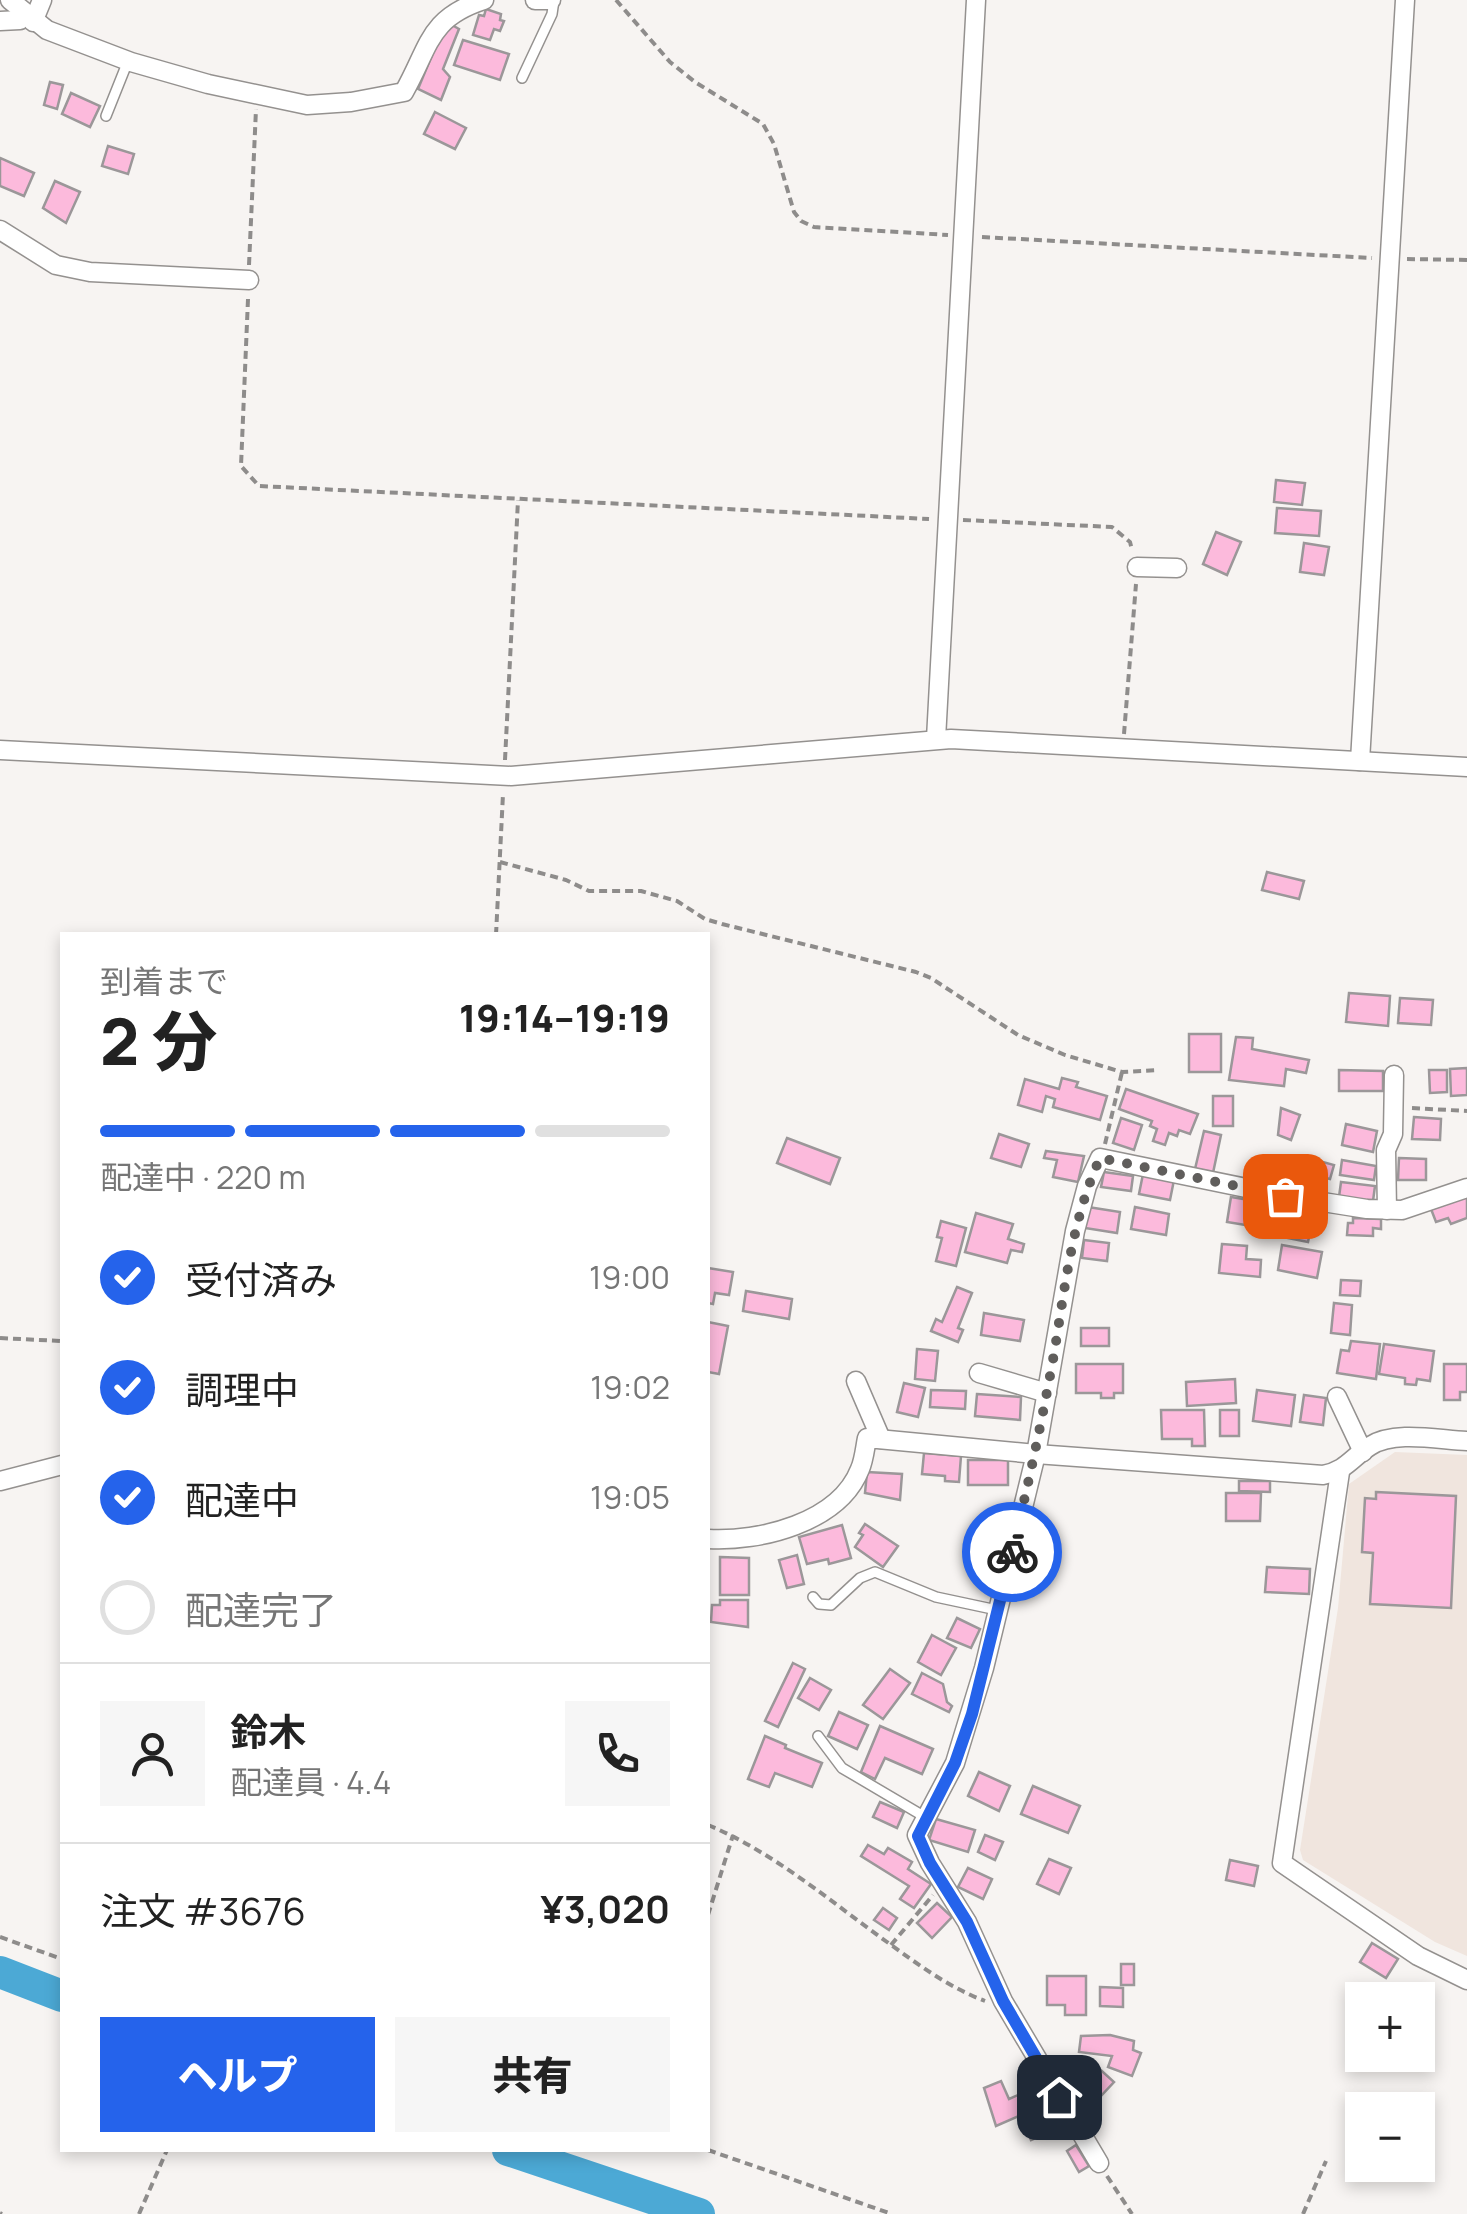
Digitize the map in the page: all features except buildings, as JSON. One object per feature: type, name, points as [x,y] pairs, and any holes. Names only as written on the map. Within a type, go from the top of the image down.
[{"type":"street","points":[[10,0],[29,18],[128,61],[307,105],[404,92],[443,20],[484,0]]},
{"type":"street","points":[[0,21],[29,18],[42,0]]},
{"type":"street","points":[[535,0],[552,0]]},
{"type":"street","points":[[936,739],[976,0]]},
{"type":"street","points":[[1360,761],[1406,0]]},
{"type":"street","points":[[0,230],[56,265],[90,272],[249,280]]},
{"type":"street","points":[[1137,567],[1177,568]]},
{"type":"street","points":[[0,750],[504,776],[936,739],[1467,767]]},
{"type":"street","points":[[1386,1210],[1386,1150],[1393,1134],[1394,1075]]},
{"type":"street","points":[[1098,2163],[1003,2001],[967,1922],[918,1842],[925,1817],[955,1763],[984,1668],[1036,1454],[1087,1186],[1102,1158],[1285,1196],[1386,1210],[1402,1210],[1467,1188]]},
{"type":"street","points":[[979,1373],[1047,1393]]},
{"type":"street","points":[[856,1381],[881,1439]]},
{"type":"street","points":[[1337,1397],[1362,1452]]},
{"type":"street","points":[[710,1539],[765,1536],[808,1518],[852,1484],[867,1438],[1323,1474],[1340,1472],[1384,1439],[1467,1442]]},
{"type":"street","points":[[0,1482],[60,1466]]},
{"type":"street","points":[[1340,1472],[1282,1863],[1418,1956],[1467,1980]]},
{"type":"lane","points":[[522,78],[544,33],[552,0]]},
{"type":"lane","points":[[106,116],[128,61]]},
{"type":"lane","points":[[813,1597],[819,1604],[831,1605],[860,1578],[875,1572],[936,1597],[997,1610]]},
{"type":"lane","points":[[818,1736],[842,1768],[925,1817]]},
{"type":"path","points":[[616,0],[670,62],[764,124],[774,144],[794,212],[814,227],[1467,260]]},
{"type":"path","points":[[256,94],[241,466],[259,486],[1112,527],[1130,542],[1137,567],[1123,748]]},
{"type":"path","points":[[496,932],[518,500]]},
{"type":"path","points":[[500,862],[566,880],[589,891],[641,891],[677,901],[705,919],[749,932],[916,972],[948,988],[1018,1035],[1065,1055],[1122,1072],[1159,1070]]},
{"type":"path","points":[[1102,1158],[1122,1072]]},
{"type":"path","points":[[1394,1108],[1467,1110]]},
{"type":"path","points":[[0,1338],[60,1341]]},
{"type":"path","points":[[710,1826],[733,1836],[962,1993],[989,2003],[1003,2001]]},
{"type":"path","points":[[710,1909],[733,1836]]},
{"type":"path","points":[[891,1945],[941,1883]]},
{"type":"path","points":[[0,1937],[60,1958]]},
{"type":"path","points":[[710,2151],[892,2214]]},
{"type":"path","points":[[139,2214],[166,2152]]},
{"type":"path","points":[[1303,2214],[1326,2161]]},
{"type":"path","points":[[1098,2163],[1132,2214]]},
{"type":"shaded area","points":[[1395,1452],[1467,1455],[1467,1956],[1435,1942],[1303,1860],[1300,1850],[1338,1608],[1349,1484]]},
{"type":"waterway","points":[[0,1972],[60,1995]]},
{"type":"waterway","points":[[514,2152],[699,2214]]},
{"type":"way so far","points":[[1012,1552],[1036,1454],[1076,1230],[1087,1186],[1100,1158],[1285,1196]]},
{"type":"route","points":[[1012,1552],[972,1714],[955,1763],[920,1825],[918,1842],[967,1922],[1003,2001],[1059,2097]]}]
